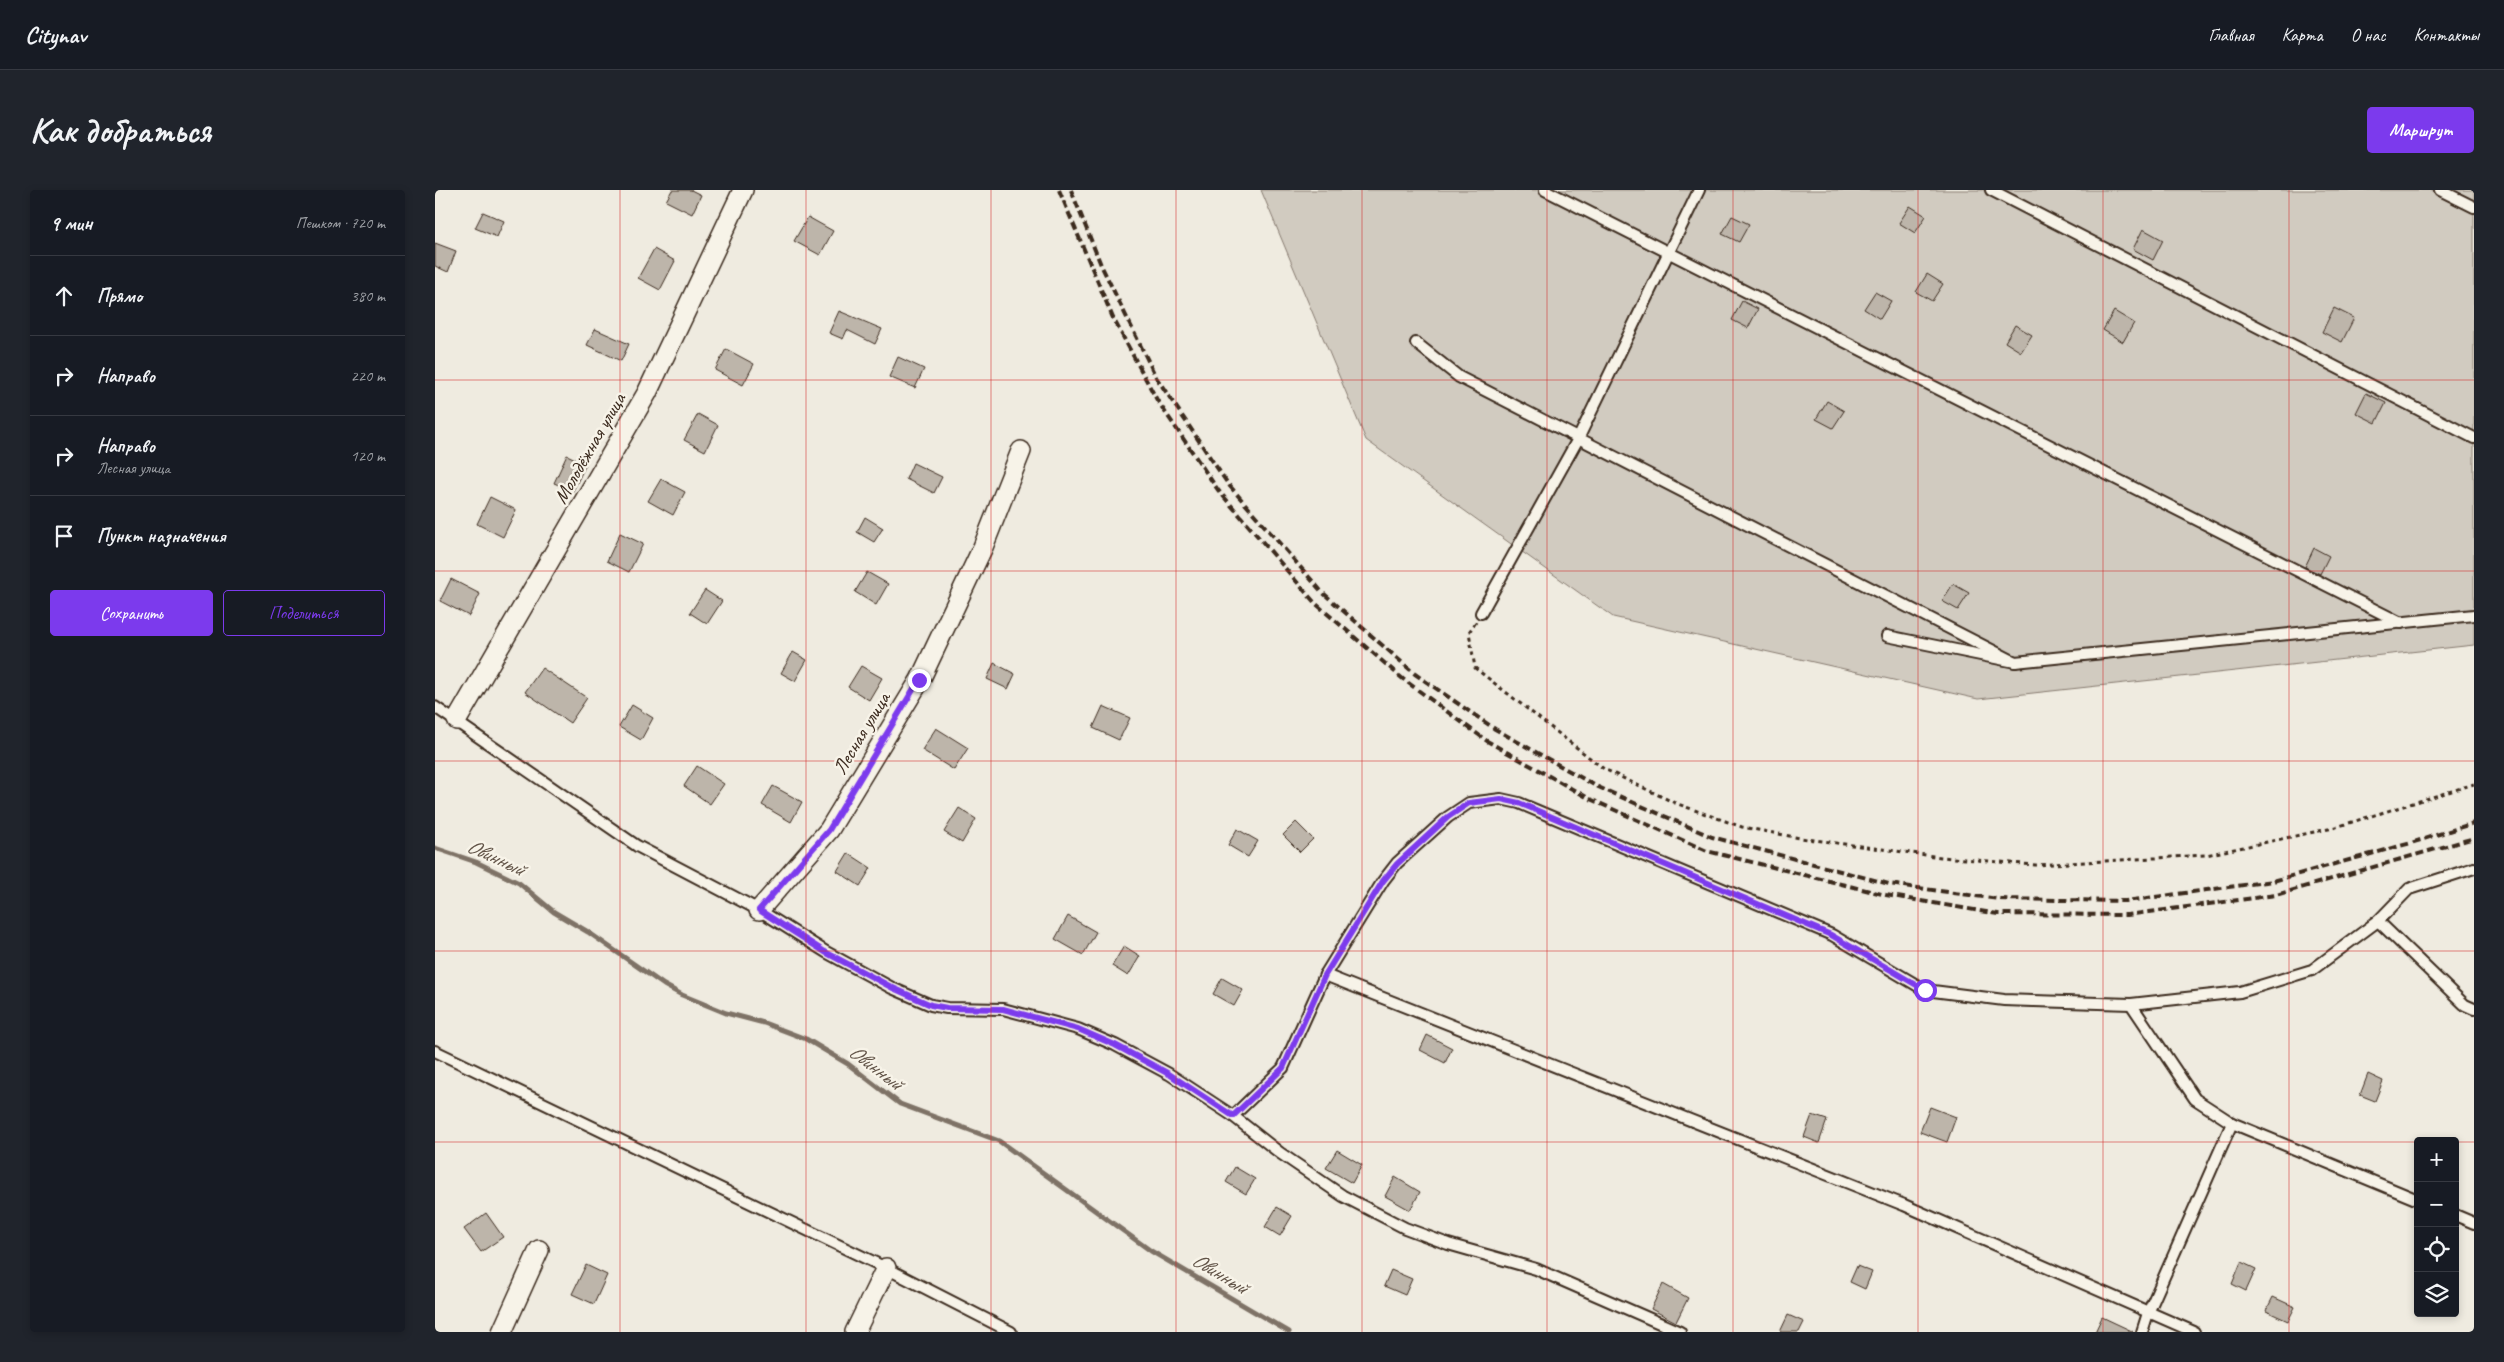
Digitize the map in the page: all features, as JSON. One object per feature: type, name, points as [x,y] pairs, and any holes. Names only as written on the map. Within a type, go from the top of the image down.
[{"type":"street","name":"Молодёжная улица","points":[[457,720],[647,393],[743,190]]},
{"type":"street","name":"Лесная улица","points":[[759,910],[829,830],[919,680],[983,547],[1021,451]]},
{"type":"street","points":[[501,1332],[539,1250]]},
{"type":"street","points":[[855,1332],[887,1268]]},
{"type":"lane","points":[[1545,190],[2401,623]]},
{"type":"lane","points":[[1481,613],[1578,439],[1699,190]]},
{"type":"lane","points":[[1991,190],[2474,438]]},
{"type":"lane","points":[[2440,190],[2474,207]]},
{"type":"lane","points":[[1416,343],[1459,377],[2015,662]]},
{"type":"lane","points":[[1887,636],[2015,662],[2474,615]]},
{"type":"lane","points":[[435,707],[457,720],[637,846],[759,910],[825,952],[893,988],[923,1002],[947,1008],[1003,1009],[1078,1029],[1115,1045],[1169,1074],[1233,1116],[1280,1153],[1343,1196],[1405,1228],[1448,1244],[1536,1269],[1680,1332]]},
{"type":"lane","points":[[1233,1116],[1283,1068],[1325,975],[1383,881],[1397,864],[1448,817],[1469,803],[1501,799],[1519,803],[1831,935],[1925,990],[2004,1000],[2131,1004],[2240,992],[2312,970],[2378,921],[2409,889],[2474,868]]},
{"type":"lane","points":[[2378,921],[2465,1005],[2474,1009]]},
{"type":"lane","points":[[1325,975],[1904,1205],[2194,1332]]},
{"type":"lane","points":[[2131,1004],[2195,1099],[2231,1123],[2414,1198]]},
{"type":"lane","points":[[435,1052],[887,1268],[1011,1332]]},
{"type":"lane","points":[[2142,1332],[2148,1313],[2231,1123]]},
{"type":"lane","points":[[2459,1217],[2474,1223]]},
{"type":"path","points":[[1481,613],[1469,632],[1475,668],[1604,768],[1683,806],[1742,827],[1800,838],[1941,857],[2035,866],[2205,855],[2333,828],[2474,784]]},
{"type":"shaded area","points":[[1261,190],[2474,190],[2474,645],[1978,699],[1613,617],[1366,440]]},
{"type":"building","points":[[672,190],[691,190],[701,195],[692,214],[666,201]]},
{"type":"building","points":[[1910,206],[1926,216],[1915,233],[1899,223]]},
{"type":"building","points":[[483,212],[504,221],[497,237],[475,228]]},
{"type":"building","points":[[1732,216],[1749,224],[1739,242],[1722,234]]},
{"type":"building","points":[[808,217],[833,231],[820,255],[794,241]]},
{"type":"building","points":[[2143,229],[2163,240],[2153,260],[2133,249]]},
{"type":"building","points":[[435,243],[456,251],[448,272],[435,266]]},
{"type":"building","points":[[654,249],[675,261],[660,290],[638,278]]},
{"type":"building","points":[[1927,274],[1943,284],[1932,301],[1916,292]]},
{"type":"building","points":[[1875,292],[1891,301],[1880,319],[1864,309]]},
{"type":"building","points":[[1742,301],[1758,309],[1748,328],[1732,320]]},
{"type":"building","points":[[2334,308],[2354,318],[2342,342],[2322,332]]},
{"type":"building","points":[[839,311],[882,329],[875,344],[847,330],[843,339],[829,333]]},
{"type":"building","points":[[2114,311],[2134,323],[2123,342],[2103,330]]},
{"type":"building","points":[[2015,325],[2032,335],[2021,352],[2005,342]]},
{"type":"building","points":[[595,329],[629,344],[621,361],[587,345]]},
{"type":"building","points":[[726,349],[754,364],[743,385],[715,370]]},
{"type":"building","points":[[898,357],[924,369],[915,388],[889,377]]},
{"type":"building","points":[[2366,393],[2386,403],[2376,423],[2356,413]]},
{"type":"building","points":[[1827,401],[1844,411],[1833,428],[1816,419]]},
{"type":"building","points":[[698,414],[718,425],[705,451],[684,440]]},
{"type":"building","points":[[567,455],[586,464],[573,491],[554,483]]},
{"type":"building","points":[[913,463],[942,477],[934,493],[906,479]]},
{"type":"building","points":[[661,479],[685,492],[673,515],[648,501]]},
{"type":"building","points":[[490,497],[516,510],[503,537],[477,524]]},
{"type":"building","points":[[865,517],[883,528],[874,542],[857,532]]},
{"type":"building","points":[[620,533],[643,544],[629,572],[607,561]]},
{"type":"building","points":[[2314,548],[2329,556],[2320,574],[2305,567]]},
{"type":"building","points":[[867,572],[888,584],[876,605],[855,592]]},
{"type":"building","points":[[451,579],[480,594],[469,616],[440,601]]},
{"type":"building","points":[[1953,584],[1969,593],[1958,610],[1942,601]]},
{"type":"building","points":[[705,590],[722,601],[707,624],[690,613]]},
{"type":"building","points":[[793,652],[807,660],[795,681],[781,673]]},
{"type":"building","points":[[994,663],[1015,674],[1008,689],[987,679]]},
{"type":"building","points":[[861,666],[882,678],[869,700],[848,687]]},
{"type":"building","points":[[542,668],[587,698],[570,723],[525,692]]},
{"type":"building","points":[[632,705],[653,718],[641,740],[619,727]]},
{"type":"building","points":[[1103,706],[1130,718],[1119,740],[1093,728]]},
{"type":"building","points":[[936,728],[968,748],[954,770],[922,750]]},
{"type":"building","points":[[697,766],[724,784],[710,804],[684,786]]},
{"type":"building","points":[[773,786],[802,802],[791,822],[762,805]]},
{"type":"building","points":[[959,808],[976,819],[962,843],[944,832]]},
{"type":"building","points":[[1296,822],[1313,839],[1300,852],[1283,835]]},
{"type":"building","points":[[1237,829],[1258,841],[1248,857],[1228,845]]},
{"type":"building","points":[[848,853],[871,868],[860,886],[837,871]]},
{"type":"building","points":[[1068,916],[1096,932],[1083,955],[1055,939]]},
{"type":"building","points":[[1124,946],[1140,956],[1128,976],[1112,966]]},
{"type":"building","points":[[1222,978],[1243,990],[1234,1006],[1213,994]]},
{"type":"building","points":[[1427,1035],[1452,1048],[1445,1063],[1420,1050]]},
{"type":"building","points":[[2368,1074],[2383,1081],[2375,1101],[2360,1095]]},
{"type":"building","points":[[1930,1107],[1956,1117],[1947,1142],[1920,1132]]},
{"type":"building","points":[[1812,1115],[1827,1120],[1819,1143],[1804,1137]]},
{"type":"building","points":[[1337,1150],[1362,1165],[1352,1183],[1326,1168]]},
{"type":"building","points":[[1235,1167],[1255,1179],[1246,1194],[1226,1182]]},
{"type":"building","points":[[1395,1177],[1420,1192],[1410,1210],[1385,1196]]},
{"type":"building","points":[[1277,1207],[1292,1216],[1280,1236],[1265,1227]]},
{"type":"building","points":[[486,1213],[503,1237],[481,1252],[464,1229]]},
{"type":"building","points":[[2241,1262],[2256,1269],[2246,1291],[2232,1284]]},
{"type":"building","points":[[586,1265],[607,1275],[594,1304],[572,1294]]},
{"type":"building","points":[[1857,1266],[1872,1272],[1865,1289],[1850,1282]]},
{"type":"building","points":[[1391,1270],[1412,1279],[1405,1295],[1384,1286]]},
{"type":"building","points":[[1663,1284],[1688,1298],[1676,1322],[1651,1309]]},
{"type":"building","points":[[2273,1297],[2295,1307],[2288,1321],[2266,1311]]},
{"type":"building","points":[[1788,1315],[1804,1322],[1799,1332],[1780,1332]]},
{"type":"building","points":[[2102,1317],[2134,1332],[2095,1332]]},
{"type":"waterway","name":"Овинный","points":[[435,848],[476,862],[519,883],[554,912],[588,932],[664,985],[682,995],[726,1013],[764,1023],[806,1039],[848,1064],[900,1104],[999,1141],[1151,1251],[1289,1332]]},
{"type":"railway","points":[[1059,190],[1113,318],[1157,400],[1218,490],[1315,603],[1403,679],[1487,741],[1590,799],[1707,851],[1886,895],[1998,914],[2127,915],[2276,895],[2474,838]]},
{"type":"railway","points":[[1071,190],[1101,265],[1156,377],[1228,484],[1322,592],[1415,674],[1495,729],[1596,786],[1712,837],[1889,884],[1998,899],[2126,901],[2273,881],[2411,843],[2474,823]]},
{"type":"route","points":[[919,680],[829,830],[759,910],[825,952],[893,988],[931,1005],[947,1008],[1003,1009],[1078,1029],[1115,1045],[1169,1074],[1233,1116],[1283,1068],[1325,975],[1383,881],[1397,864],[1448,817],[1469,803],[1501,799],[1519,803],[1831,935],[1925,990]]}]
